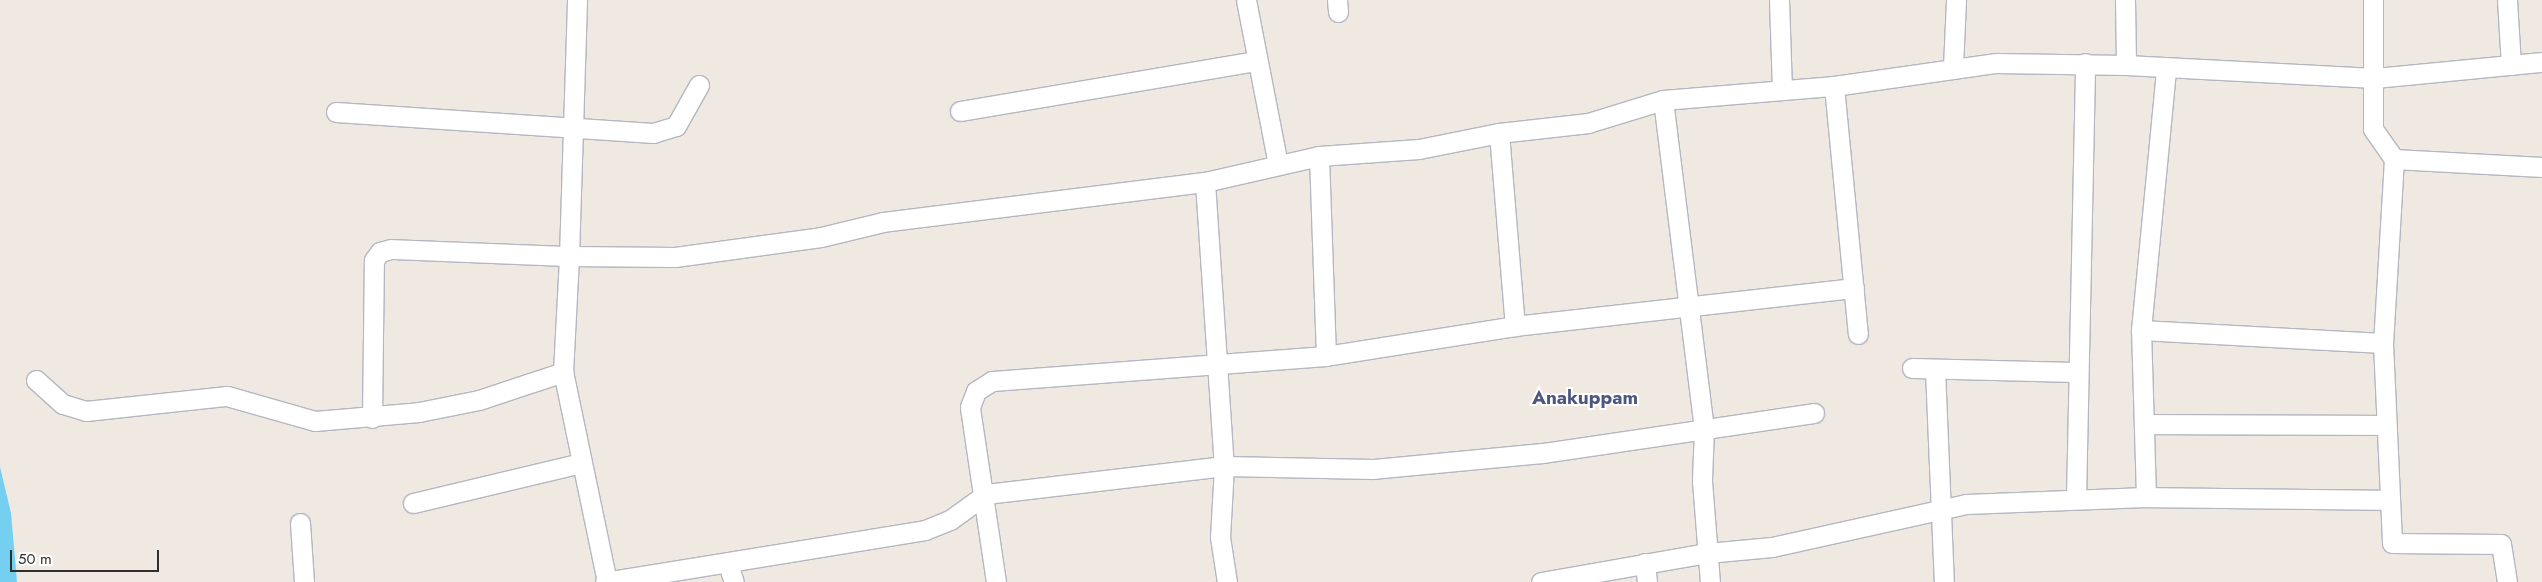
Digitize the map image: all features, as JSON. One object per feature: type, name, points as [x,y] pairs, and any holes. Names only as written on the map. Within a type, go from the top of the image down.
[{"type":"street","points":[[577,0],[570,127],[569,256],[563,372],[606,582],[728,564],[925,530],[950,520],[986,494],[1224,466],[1373,469],[1543,453],[1814,413]]},
{"type":"street","points":[[1246,0],[1256,61],[1278,164]]},
{"type":"street","points":[[1779,0],[1782,89]]},
{"type":"street","points":[[1954,67],[1956,0]]},
{"type":"street","points":[[2125,0],[2126,65]]},
{"type":"street","points":[[2373,0],[2375,78],[2373,129],[2394,160],[2383,343],[2392,543],[2501,544],[2507,582]]},
{"type":"street","points":[[2507,0],[2511,65]]},
{"type":"street","points":[[960,111],[1256,61]]},
{"type":"street","points":[[372,418],[374,260],[380,252],[391,249],[569,256],[675,257],[821,238],[883,222],[1205,182],[1319,156],[1419,149],[1499,133],[1588,124],[1663,100],[1834,86],[1954,67],[2126,65],[2375,78],[2542,62]]},
{"type":"street","points":[[2076,499],[2076,372],[2085,64]]},
{"type":"street","points":[[2146,497],[2141,330],[2166,68]]},
{"type":"street","points":[[336,112],[570,127],[668,131],[683,118],[699,85]]},
{"type":"street","points":[[1834,86],[1858,334]]},
{"type":"street","points":[[1663,100],[1686,306],[1704,428],[1702,481],[1710,582]]},
{"type":"street","points":[[1499,133],[1514,326]]},
{"type":"street","points":[[1319,156],[1326,356]]},
{"type":"street","points":[[2394,160],[2542,167]]},
{"type":"street","points":[[1205,182],[1224,466],[1220,537],[1226,582]]},
{"type":"street","points":[[996,582],[986,494],[970,407],[976,391],[992,381],[1326,356],[1514,326],[1854,288]]},
{"type":"street","points":[[2141,330],[2383,343]]},
{"type":"street","points":[[1912,368],[2076,372]]},
{"type":"street","points":[[1935,370],[1939,508],[1944,582]]},
{"type":"street","points":[[36,380],[63,404],[86,412],[227,396],[315,421],[372,418],[479,400],[563,372]]},
{"type":"street","points":[[2144,424],[2386,425]]},
{"type":"street","points":[[414,503],[581,463]]},
{"type":"street","points":[[1541,582],[1707,553],[1772,547],[1939,508],[2076,499],[2146,497],[2389,500]]},
{"type":"street","points":[[300,523],[304,582]]},
{"type":"street","points":[[1645,563],[1647,582]]},
{"type":"street","points":[[728,564],[734,582]]},
{"type":"water","points":[[0,467],[11,513],[17,582],[0,582]]},
{"type":"district","name":"Anakuppam","points":[[1585,398]]}]
